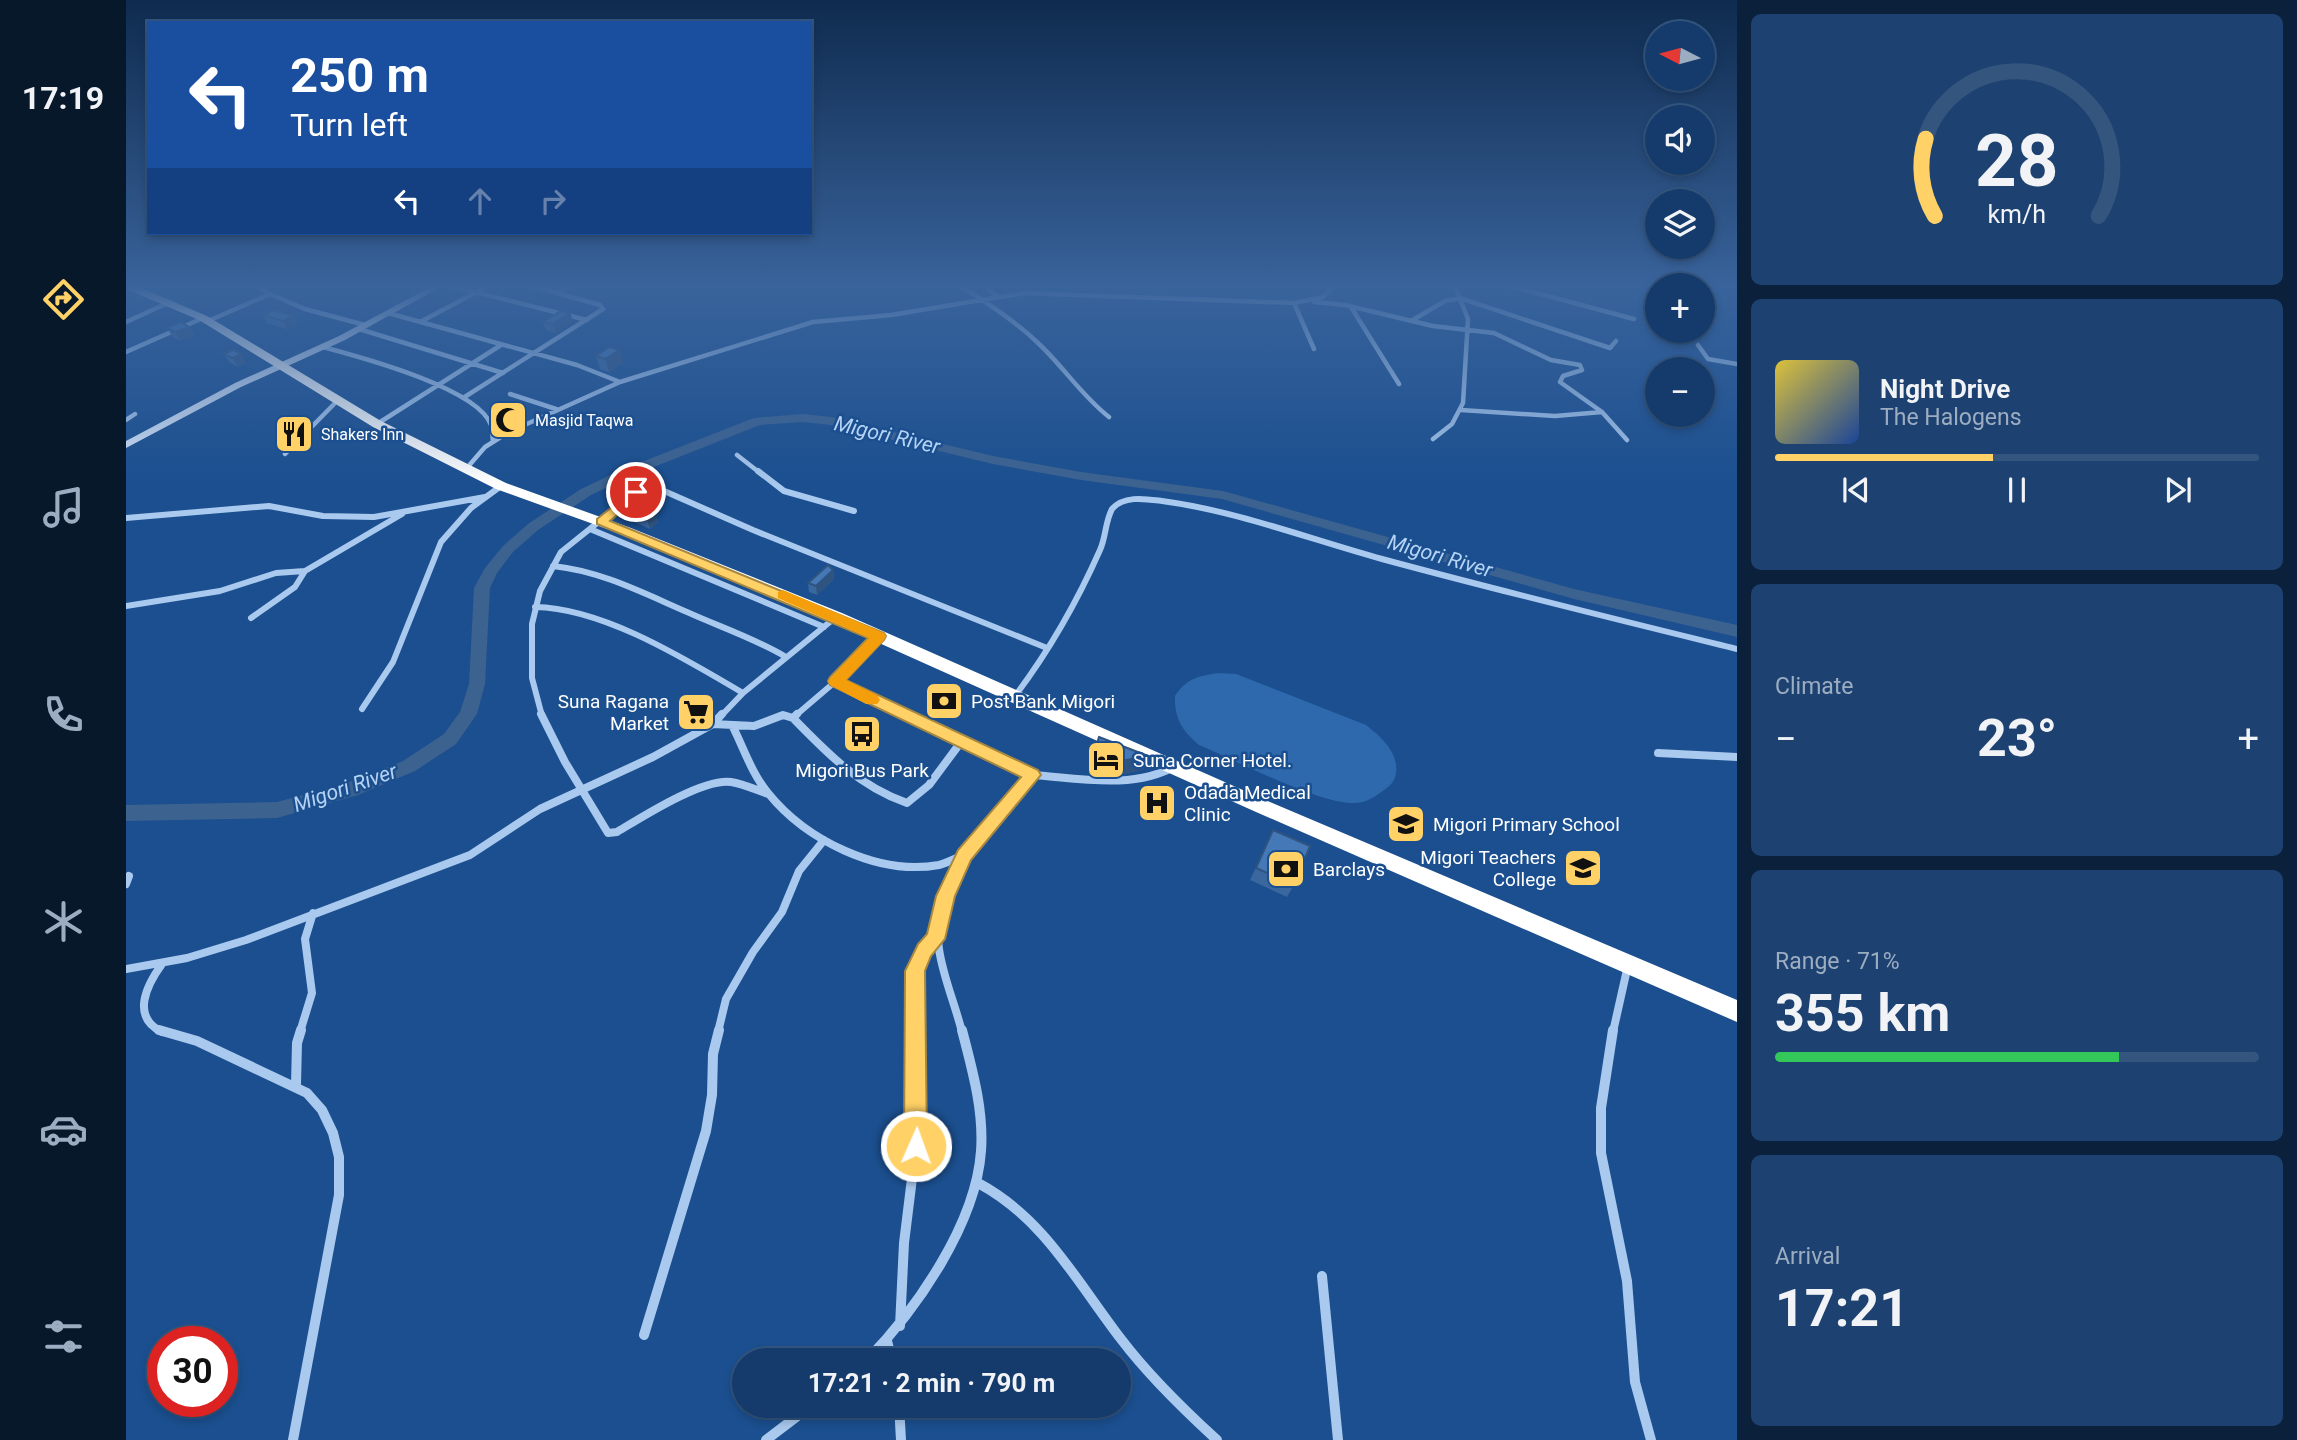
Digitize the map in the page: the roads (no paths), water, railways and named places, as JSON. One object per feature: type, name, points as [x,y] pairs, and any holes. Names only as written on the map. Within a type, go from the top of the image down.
[{"type":"highway","points":[[258,351],[377,424],[501,485],[830,622],[879,636],[1175,765],[1263,807],[1737,1011]]},
{"type":"street","points":[[126,445],[229,390],[313,351]]},
{"type":"street","points":[[336,351],[439,384],[463,398],[493,423],[496,433],[493,441]]},
{"type":"street","points":[[436,351],[503,373]]},
{"type":"street","points":[[377,424],[490,351]]},
{"type":"street","points":[[520,351],[595,371],[620,382]]},
{"type":"street","points":[[463,398],[539,351]]},
{"type":"street","points":[[466,469],[493,441],[556,410],[620,382],[717,351]]},
{"type":"street","points":[[1047,351],[1082,395],[1109,417]]},
{"type":"street","points":[[1379,351],[1399,384]]},
{"type":"street","points":[[1433,439],[1444,434],[1461,410],[1466,377],[1466,351]]},
{"type":"street","points":[[1532,351],[1551,360],[1580,365],[1583,368],[1560,378],[1560,382],[1602,412],[1627,440]]},
{"type":"street","points":[[1702,351],[1708,359],[1737,364]]},
{"type":"street","points":[[509,394],[556,410]]},
{"type":"street","points":[[285,454],[302,434],[338,401]]},
{"type":"street","points":[[1461,410],[1583,416],[1602,412]]},
{"type":"street","points":[[126,420],[135,414]]},
{"type":"street","points":[[737,455],[784,491],[854,511]]},
{"type":"street","points":[[362,709],[393,662],[441,542],[459,520],[501,485]]},
{"type":"street","points":[[965,855],[949,864],[930,868],[896,866],[824,840],[768,794],[730,782],[716,783],[672,800],[610,833],[599,822],[581,790],[547,728],[533,694],[531,643],[535,607],[561,552],[590,522],[636,492],[649,488],[662,489],[753,530],[1047,648]]},
{"type":"street","points":[[126,518],[269,506],[335,517],[402,514],[485,498]]},
{"type":"street","points":[[1014,696],[1047,648],[1095,560],[1104,541],[1112,510],[1119,503],[1146,500],[1242,518],[1314,541],[1569,610],[1737,649]]},
{"type":"street","points":[[126,606],[220,591],[276,573],[305,571],[402,514]]},
{"type":"street","points":[[553,566],[579,570],[622,585],[748,637],[786,657]]},
{"type":"street","points":[[251,618],[295,587],[305,571]]},
{"type":"street","points":[[535,607],[552,607],[589,617],[715,676],[743,693]]},
{"type":"street","points":[[126,967],[163,963],[246,940],[471,855],[515,823],[653,757],[713,724],[743,693],[830,622]]},
{"type":"street","points":[[793,718],[836,681],[879,636]]},
{"type":"street","points":[[836,681],[1032,775],[1139,780],[1162,775],[1175,765]]},
{"type":"street","points":[[713,724],[733,727],[762,724],[783,715],[793,718],[850,773],[872,788],[906,803],[913,801],[925,788],[961,742]]},
{"type":"street","points":[[733,727],[768,794]]},
{"type":"street","points":[[1658,753],[1674,751],[1704,757],[1737,757]]},
{"type":"street","points":[[880,1348],[900,1326],[937,1265],[978,1183],[981,1151],[974,1089],[961,1027],[936,939],[946,896],[965,855],[1032,775]]},
{"type":"street","points":[[645,1335],[706,1131],[712,1095],[712,1054],[726,999],[753,952],[782,912],[799,871],[824,840]]},
{"type":"street","points":[[296,1084],[297,1043],[312,993],[305,939],[313,913]]},
{"type":"street","points":[[900,1326],[904,1243],[916,1126],[915,971],[924,950],[936,939]]},
{"type":"street","points":[[163,963],[142,996],[145,1014],[154,1027],[164,1033],[192,1039],[272,1078],[296,1084],[315,1100],[332,1130],[341,1171],[339,1195],[293,1440]]},
{"type":"street","points":[[1628,964],[1608,1054],[1601,1108],[1601,1153],[1627,1281],[1635,1382],[1651,1440]]},
{"type":"street","points":[[978,1183],[1003,1194],[1019,1208],[1046,1238],[1137,1360],[1217,1440]]},
{"type":"street","points":[[1322,1276],[1338,1440]]},
{"type":"street","points":[[887,1341],[889,1348]]},
{"type":"street","points":[[766,1440],[794,1418]]},
{"type":"street","points":[[900,1418],[901,1440]]},
{"type":"waterway","name":"Migori River","points":[[126,813],[277,810],[351,790],[409,766],[450,739],[468,714],[477,684],[482,588],[490,571],[508,549],[533,527],[586,492],[626,473],[758,421],[803,418],[831,421],[993,460],[1081,476],[1223,495],[1574,594],[1737,631]]},
{"type":"place","name":"Masjid Taqwa","points":[[508,420]]},
{"type":"place","name":"Shakers Inn","points":[[294,434]]},
{"type":"place","name":"Post Bank Migori","points":[[944,701]]},
{"type":"place","name":"Suna Ragana Market","points":[[696,712]]},
{"type":"place","name":"Migori Bus Park","points":[[862,734]]},
{"type":"place","name":"Suna Corner Hotel.","points":[[1106,760]]},
{"type":"place","name":"Odada Medical Clinic","points":[[1157,803]]},
{"type":"place","name":"Migori Primary School","points":[[1406,824]]},
{"type":"place","name":"Migori Teachers College","points":[[1583,868]]},
{"type":"place","name":"Barclays","points":[[1286,869]]}]
